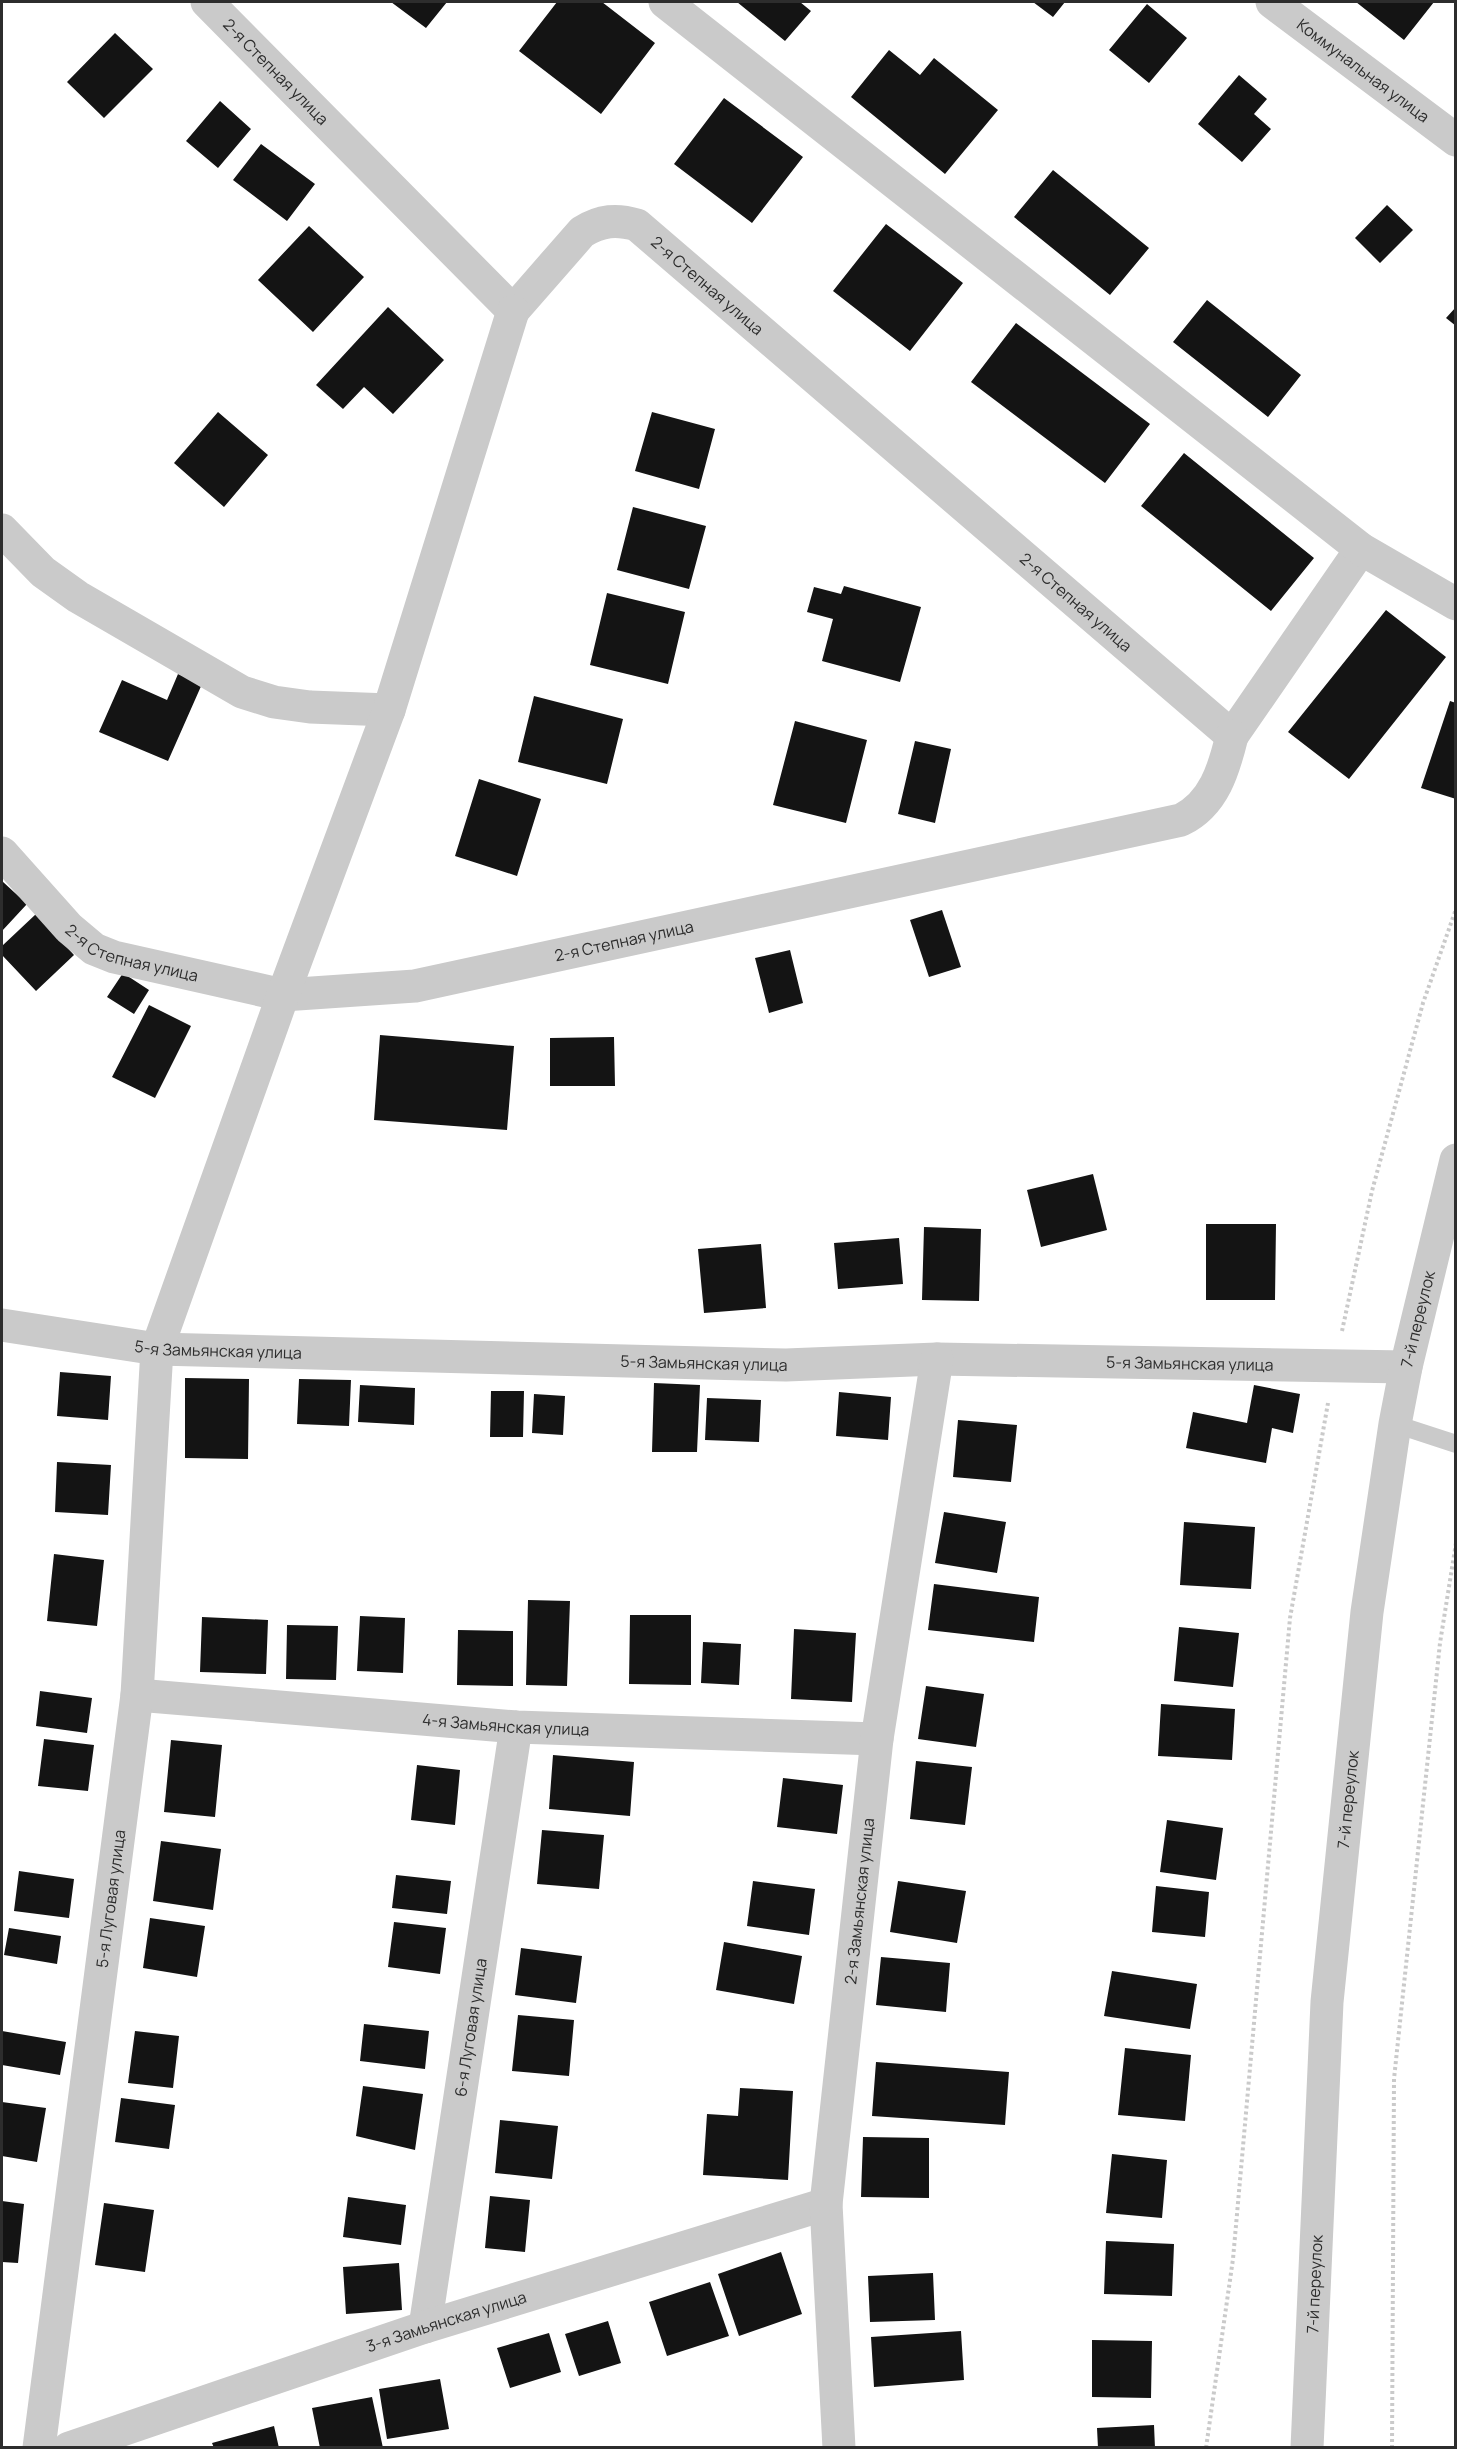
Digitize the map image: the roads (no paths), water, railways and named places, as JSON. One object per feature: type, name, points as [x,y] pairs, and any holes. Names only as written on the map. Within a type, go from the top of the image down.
[{"type":"street","name":"2-я Степная улица","points":[[207,2],[513,311],[582,232],[592,225],[621,220],[637,225],[1232,736]]},
{"type":"street","points":[[665,2],[1361,549],[1455,604]]},
{"type":"street","name":"Коммунальная улица","points":[[1272,2],[1455,140]]},
{"type":"street","name":"5-я Луговая улица","points":[[39,2448],[137,1695],[157,1349],[283,995],[389,710],[513,311]]},
{"type":"street","points":[[2,530],[43,572],[78,597],[242,692],[274,702],[310,707],[389,710]]},
{"type":"street","name":"2-я Степная улица","points":[[2,853],[69,928],[94,949],[132,962],[283,995],[415,986],[1182,820],[1194,814],[1205,803],[1224,769],[1232,736],[1361,549]]},
{"type":"street","name":"7-й переулок","points":[[1307,2448],[1327,2002],[1367,1612],[1395,1424],[1455,1160]]},
{"type":"street","name":"5-я Замьянская улица","points":[[2,1325],[157,1349],[786,1365],[937,1359],[1407,1367]]},
{"type":"street","name":"2-я Замьянская улица","points":[[839,2448],[826,2204],[877,1739],[937,1359]]},
{"type":"street","name":"4-я Замьянская улица","points":[[137,1695],[516,1727],[877,1739]]},
{"type":"street","name":"6-я Луговая улица","points":[[425,2327],[516,1727]]},
{"type":"street","name":"3-я Замьянская улица","points":[[69,2448],[425,2327],[826,2204]]},
{"type":"lane","points":[[1395,1424],[1455,1444]]}]
